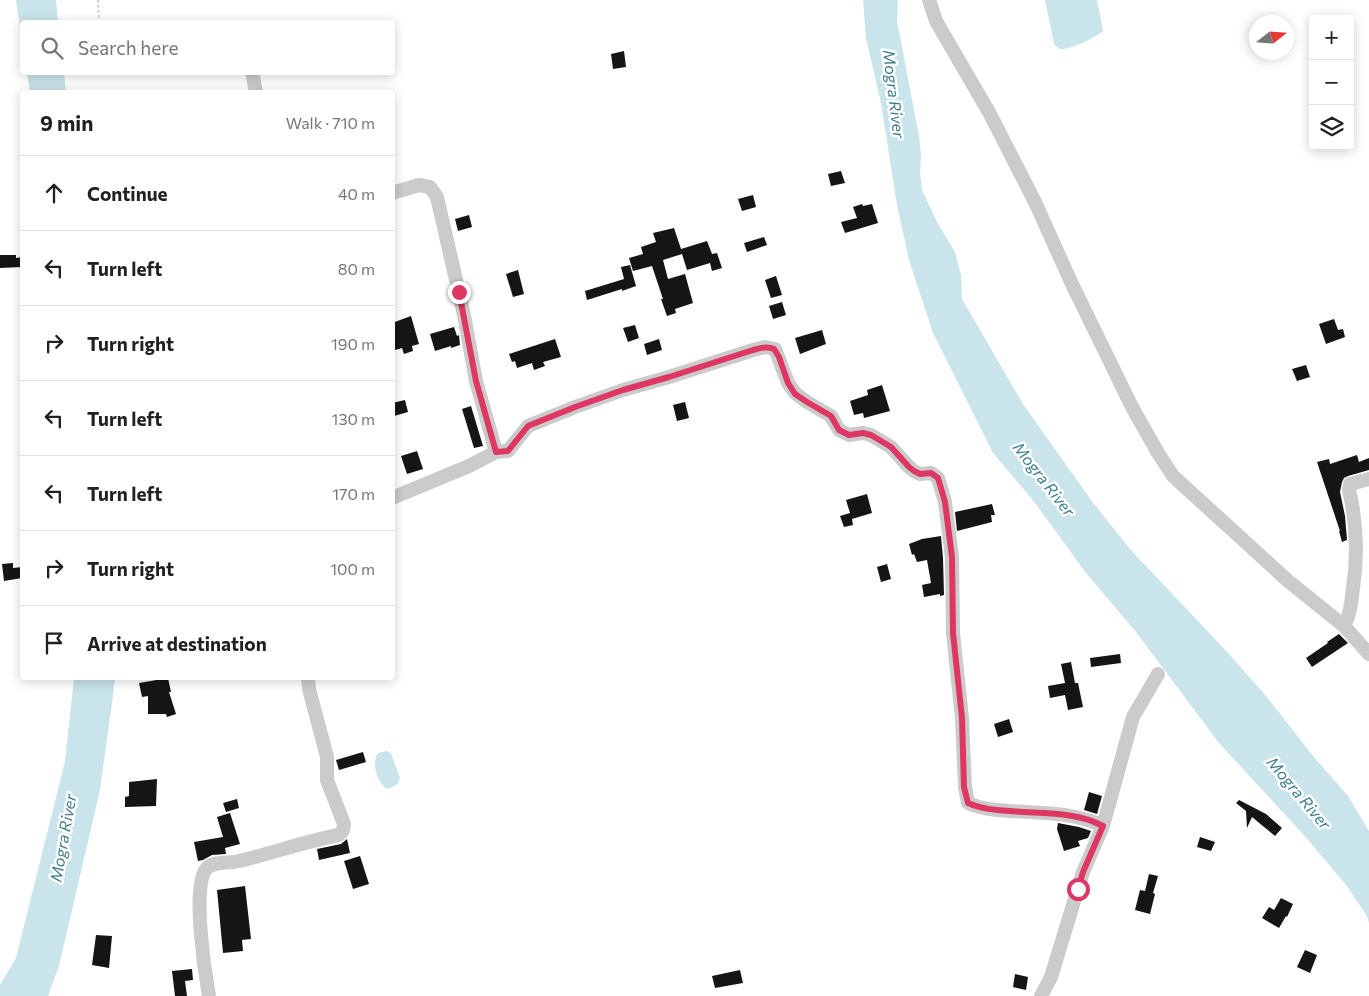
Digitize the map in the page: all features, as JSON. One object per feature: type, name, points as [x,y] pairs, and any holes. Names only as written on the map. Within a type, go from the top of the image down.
[{"type":"street","points":[[929,0],[936,21],[990,114],[1035,202],[1071,282],[1132,407],[1173,476],[1287,580],[1344,626],[1369,654]]},
{"type":"street","points":[[253,75],[256,90]]},
{"type":"street","points":[[395,192],[419,185],[430,187],[437,197],[464,315],[476,381],[496,452]]},
{"type":"street","points":[[395,497],[469,466],[496,452],[508,451],[528,426],[575,407],[623,390],[753,350],[765,347],[774,349],[779,357],[788,383],[795,394],[831,416],[839,430],[849,435],[863,433],[871,435],[891,447],[914,471],[920,474],[931,473],[938,478],[945,502],[952,557],[953,633],[962,718],[964,787],[968,803],[978,808],[1067,815],[1092,820],[1103,826]]},
{"type":"street","points":[[1344,626],[1349,615],[1357,563],[1355,521],[1349,486],[1350,484],[1369,479]]},
{"type":"street","points":[[1041,996],[1051,977],[1083,872],[1103,826],[1133,717],[1158,674]]},
{"type":"street","points":[[209,996],[199,911],[200,880],[206,869],[216,863],[236,862],[339,835],[343,832],[344,824],[327,780],[327,758],[308,680]]},
{"type":"path","points":[[98,0],[99,20]]},
{"type":"water","points":[[16,0],[56,0],[58,20],[20,20],[20,28]]},
{"type":"water","name":"Mogra River","points":[[863,0],[898,0],[897,21],[919,136],[922,190],[937,222],[955,252],[961,275],[962,299],[1023,404],[1091,500],[1130,549],[1266,696],[1313,756],[1348,796],[1369,831],[1369,923],[1367,916],[1347,886],[1302,833],[1219,743],[1136,632],[1086,573],[1032,499],[993,453],[933,333],[909,260],[897,205],[881,103],[866,38]]},
{"type":"water","points":[[1045,0],[1097,0],[1103,31],[1076,46],[1059,49],[1054,44]]},
{"type":"water","points":[[27,75],[64,75],[66,90],[30,90]]},
{"type":"water","name":"Mogra River","points":[[74,680],[115,680],[100,790],[59,966],[48,996],[0,996],[0,985],[16,958],[65,761]]},
{"type":"water","points":[[387,751],[391,753],[400,778],[398,784],[388,789],[378,778],[375,767],[378,753]]},
{"type":"building","points":[[624,51],[626,67],[613,69],[611,54]]},
{"type":"building","points":[[841,171],[845,183],[831,186],[828,174]]},
{"type":"building","points":[[753,195],[756,207],[742,211],[738,199]]},
{"type":"building","points":[[862,204],[863,206],[872,204],[878,223],[845,233],[841,222],[857,218],[853,207]]},
{"type":"building","points":[[469,215],[472,227],[458,231],[455,219]]},
{"type":"building","points":[[674,228],[681,249],[707,241],[712,254],[717,253],[722,268],[712,271],[710,263],[687,270],[682,254],[663,260],[668,279],[685,274],[693,303],[675,309],[676,313],[667,316],[652,266],[633,271],[629,258],[643,254],[641,247],[656,242],[653,233]]},
{"type":"building","points":[[764,237],[767,245],[747,252],[744,243]]},
{"type":"building","points":[[0,255],[16,255],[16,258],[20,257],[20,267],[0,268]]},
{"type":"building","points":[[630,265],[636,286],[587,300],[585,291],[624,279],[621,267]]},
{"type":"building","points":[[518,270],[524,294],[513,297],[506,274]]},
{"type":"building","points":[[776,276],[782,295],[771,298],[765,280]]},
{"type":"building","points":[[782,302],[786,315],[773,319],[769,306]]},
{"type":"building","points":[[411,316],[419,344],[412,346],[413,351],[404,354],[402,348],[395,350],[395,322]]},
{"type":"building","points":[[1334,319],[1338,330],[1343,329],[1345,337],[1326,344],[1319,324]]},
{"type":"building","points":[[635,325],[639,338],[628,342],[623,328]]},
{"type":"building","points":[[454,327],[457,336],[459,335],[460,345],[435,351],[430,334]]},
{"type":"building","points":[[822,330],[826,344],[800,354],[795,338]]},
{"type":"building","points":[[555,339],[561,357],[543,362],[545,366],[534,370],[532,363],[517,368],[515,361],[512,362],[509,354]]},
{"type":"building","points":[[659,339],[662,350],[647,355],[644,344]]},
{"type":"building","points":[[1306,365],[1310,377],[1297,381],[1292,369]]},
{"type":"building","points":[[882,385],[890,411],[864,418],[863,413],[854,415],[850,401],[868,395],[867,390]]},
{"type":"building","points":[[405,400],[408,412],[395,416],[395,402]]},
{"type":"building","points":[[685,402],[689,418],[677,421],[673,405]]},
{"type":"building","points":[[471,406],[483,446],[474,448],[462,409]]},
{"type":"building","points":[[417,451],[423,469],[407,474],[401,456]]},
{"type":"building","points":[[1357,455],[1359,462],[1369,458],[1369,470],[1348,476],[1342,482],[1340,492],[1347,540],[1342,542],[1317,462],[1329,459],[1330,464]]},
{"type":"building","points":[[867,494],[872,513],[852,519],[853,525],[844,527],[840,516],[850,513],[846,500]]},
{"type":"building","points":[[992,504],[995,515],[991,515],[992,522],[957,531],[955,512]]},
{"type":"building","points":[[941,536],[944,595],[924,597],[922,585],[931,583],[927,560],[917,562],[914,554],[912,555],[909,544],[922,539]]},
{"type":"building","points":[[13,563],[13,568],[20,567],[20,578],[4,581],[2,564]]},
{"type":"building","points":[[887,564],[891,579],[881,582],[877,567]]},
{"type":"building","points":[[1339,634],[1348,643],[1312,667],[1306,658]]},
{"type":"building","points":[[1120,654],[1121,663],[1091,667],[1090,658]]},
{"type":"building","points":[[1071,662],[1075,683],[1078,683],[1083,707],[1068,710],[1065,695],[1050,698],[1048,686],[1065,683],[1061,664]]},
{"type":"building","points":[[168,680],[171,692],[169,692],[176,714],[167,717],[166,714],[148,714],[148,696],[142,697],[139,683]]},
{"type":"building","points":[[1009,719],[1013,732],[998,737],[994,724]]},
{"type":"building","points":[[363,752],[366,762],[339,770],[336,760]]},
{"type":"building","points":[[157,779],[156,806],[125,807],[125,797],[129,796],[129,782]]},
{"type":"building","points":[[1089,792],[1102,796],[1097,814],[1084,810]]},
{"type":"building","points":[[237,799],[239,808],[226,812],[223,803]]},
{"type":"building","points":[[1239,800],[1266,814],[1282,828],[1275,836],[1252,817],[1247,828],[1246,811],[1236,803]]},
{"type":"building","points":[[230,813],[240,844],[225,848],[226,854],[212,855],[198,861],[194,842],[223,837],[217,817]]},
{"type":"building","points":[[1058,823],[1091,831],[1088,838],[1078,841],[1080,846],[1064,851],[1057,829]]},
{"type":"building","points":[[1200,837],[1215,842],[1211,851],[1197,847]]},
{"type":"building","points":[[347,839],[350,853],[319,860],[317,849],[341,844]]},
{"type":"building","points":[[360,856],[369,884],[353,889],[344,861]]},
{"type":"building","points":[[1149,874],[1158,876],[1150,914],[1135,910],[1140,890],[1145,891]]},
{"type":"building","points":[[245,886],[251,939],[242,940],[243,951],[223,953],[217,890]]},
{"type":"building","points":[[1281,898],[1293,904],[1279,928],[1262,918],[1269,907],[1274,910]]},
{"type":"building","points":[[96,935],[112,936],[109,968],[92,965]]},
{"type":"building","points":[[1305,950],[1317,955],[1310,973],[1297,967]]},
{"type":"building","points":[[192,969],[193,980],[185,981],[187,996],[175,996],[172,971]]},
{"type":"building","points":[[740,970],[743,983],[715,988],[712,976]]},
{"type":"building","points":[[1015,974],[1028,977],[1026,990],[1013,987]]},
{"type":"route","points":[[459,292],[476,381],[496,452],[508,451],[528,426],[575,407],[623,390],[765,347],[774,349],[779,357],[788,383],[795,394],[831,416],[839,430],[849,435],[863,433],[871,435],[891,447],[914,471],[920,474],[931,473],[938,478],[945,502],[952,557],[953,633],[962,718],[964,787],[968,803],[978,808],[1067,815],[1092,820],[1103,826],[1083,872],[1078,889]]}]
